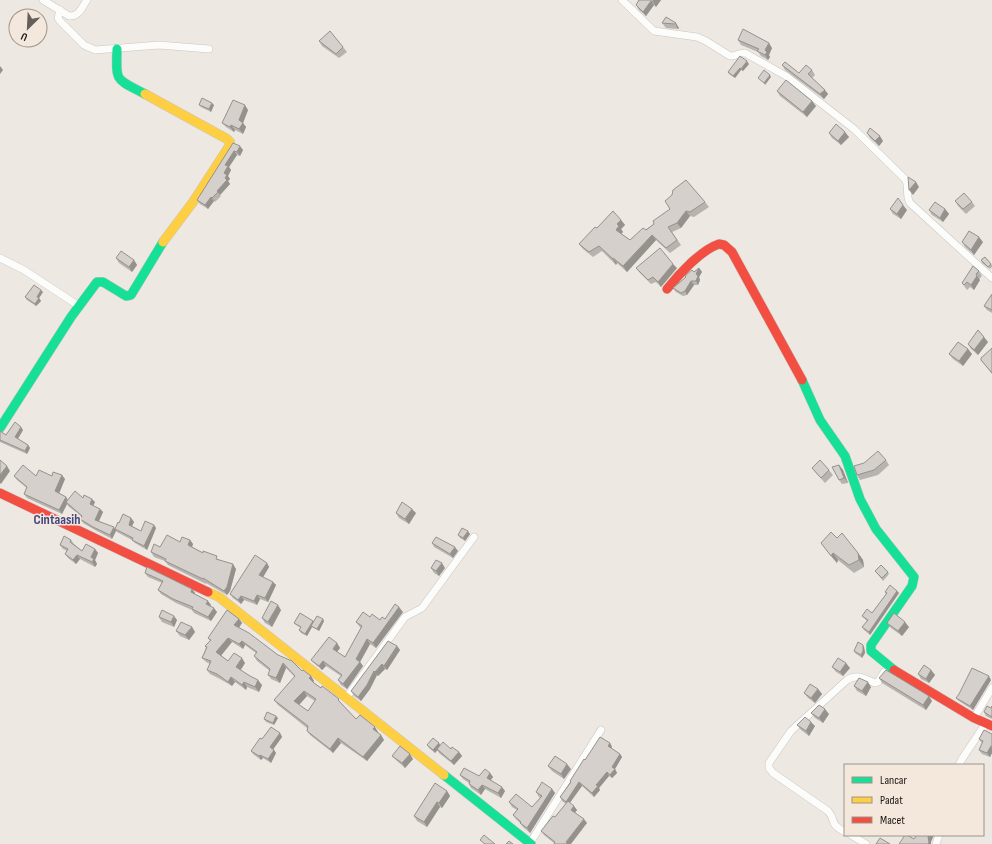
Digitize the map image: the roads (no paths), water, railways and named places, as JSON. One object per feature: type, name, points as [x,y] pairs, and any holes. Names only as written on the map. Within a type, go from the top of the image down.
[{"type":"street","points":[[43,0],[69,16],[75,16],[87,0]]},
{"type":"street","points":[[622,0],[654,31],[697,37],[730,56],[741,53],[745,54],[769,66],[800,86],[870,143],[905,179],[908,185],[908,200],[910,203],[992,278]]},
{"type":"street","points":[[60,10],[58,18],[60,21],[89,48],[101,51],[160,45],[209,49]]},
{"type":"street","points":[[0,428],[79,306],[98,281],[103,282],[126,296],[131,295],[164,241],[193,202],[230,145],[229,140],[120,81],[116,73],[117,49]]},
{"type":"street","points":[[667,289],[709,248],[719,244],[724,245],[732,252],[799,374],[820,420],[845,456],[860,499],[876,529],[914,577],[912,586],[870,648],[873,653],[891,668],[974,718],[989,725],[960,764]]},
{"type":"street","points":[[0,258],[24,270],[79,306]]},
{"type":"street","points":[[0,493],[219,597],[530,843],[602,730]]},
{"type":"street","points":[[346,698],[405,617],[422,608],[474,536]]},
{"type":"street","points":[[844,831],[834,824],[828,811],[773,773],[769,768],[770,763],[791,731],[847,680],[851,677],[859,676],[875,683],[878,682],[885,670],[891,668]]},
{"type":"street","points":[[974,718],[992,688]]},
{"type":"street","points":[[853,836],[866,844]]},
{"type":"district","name":"Cintaasih","points":[[57,519]]}]
